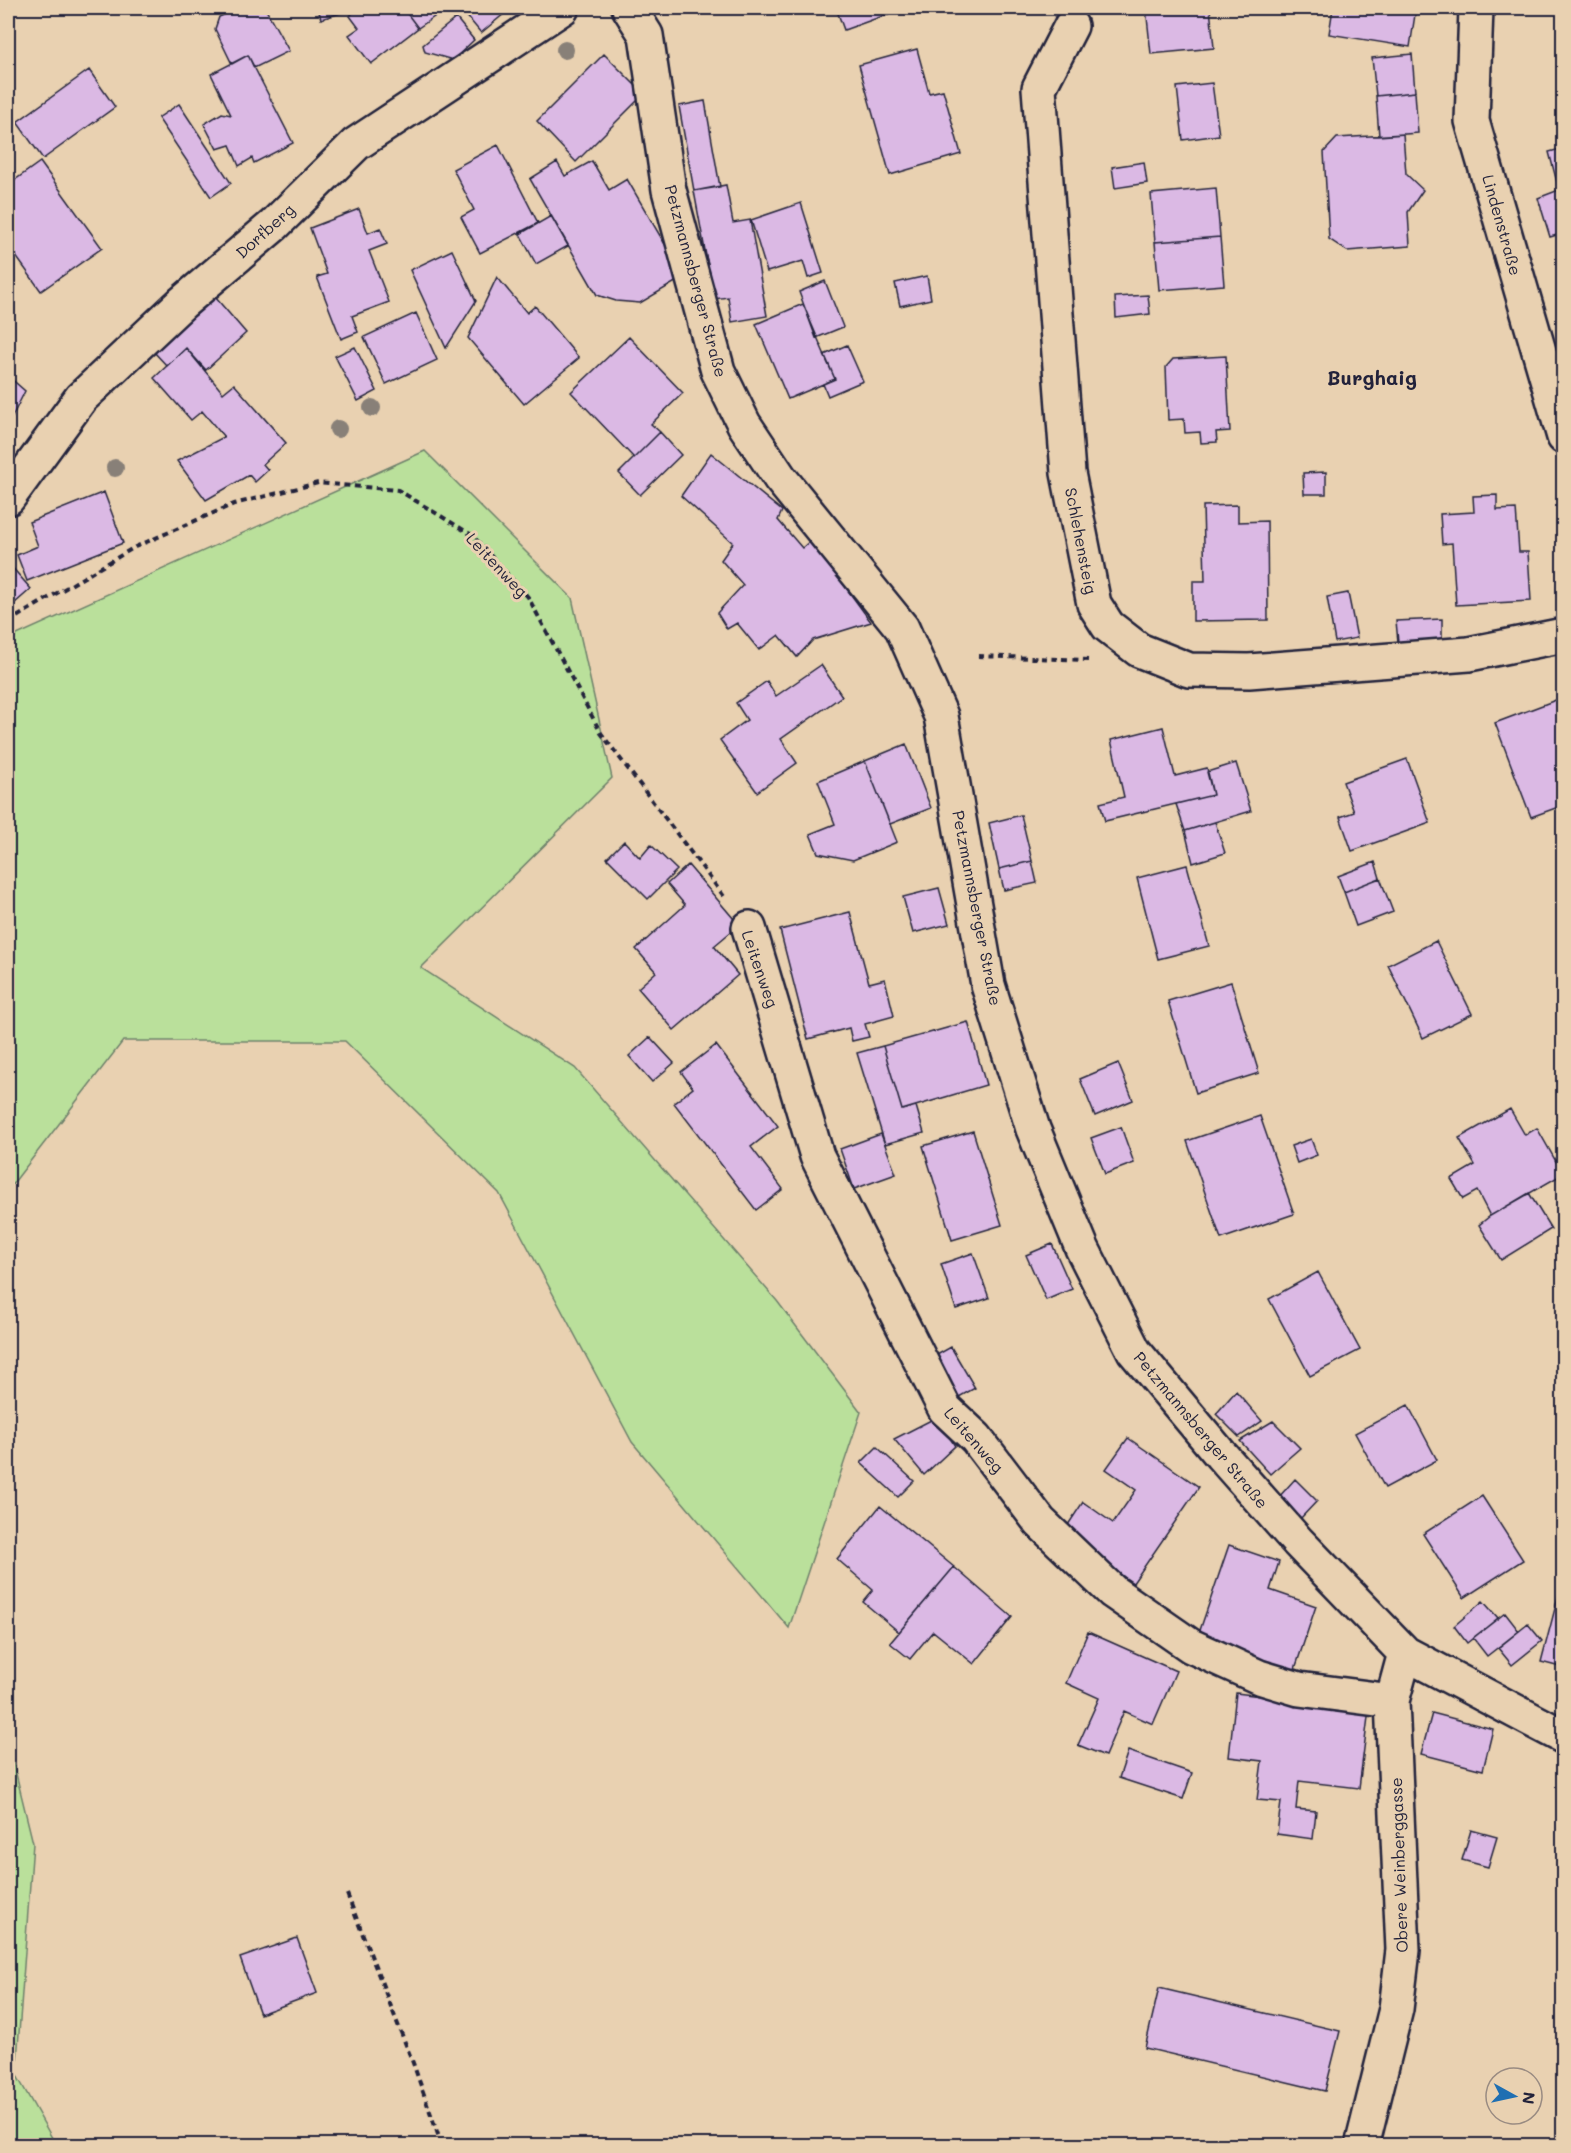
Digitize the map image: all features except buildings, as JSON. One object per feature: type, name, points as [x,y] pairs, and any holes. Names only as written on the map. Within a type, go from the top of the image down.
[{"type":"street","name":"Dorfberg","points":[[8,498],[81,398],[182,303],[274,225],[356,144],[562,8]]},
{"type":"street","name":"Petzmannsberger Straße","points":[[629,8],[646,35],[669,190],[718,371],[744,424],[780,478],[902,628],[941,716],[988,985],[1032,1129],[1082,1248],[1134,1351],[1298,1542],[1405,1653],[1563,1737]]},
{"type":"street","name":"Lindenstraße","points":[[1476,8],[1472,121],[1563,437]]},
{"type":"street","name":"Schlehensteig","points":[[1071,26],[1040,88],[1068,473],[1094,604],[1108,626],[1139,650],[1189,670],[1249,671],[1469,654],[1563,636]]},
{"type":"street","name":"Leitenweg","points":[[749,928],[817,1156],[945,1409],[976,1438],[1048,1530],[1113,1592],[1191,1646],[1259,1677],[1299,1689],[1392,1701]]},
{"type":"street","name":"Obere Weinberggasse","points":[[1362,2145],[1396,2009],[1403,1950],[1392,1701],[1405,1653]]},
{"type":"path","name":"Leitenweg","points":[[8,622],[135,547],[234,504],[318,483],[398,490],[472,535],[528,597],[601,733],[749,928]]},
{"type":"path","points":[[978,656],[1126,662],[1139,650]]},
{"type":"path","points":[[347,1894],[413,2063],[442,2145]]},
{"type":"green space","points":[[425,451],[572,598],[612,778],[421,968],[575,1068],[777,1301],[861,1412],[789,1628],[632,1442],[499,1193],[345,1041],[123,1041],[8,1190],[8,639]]},
{"type":"green space","points":[[8,1741],[33,1843],[16,2074],[56,2145],[8,2145]]},
{"type":"district","name":"Burghaig","points":[[1372,378]]}]
